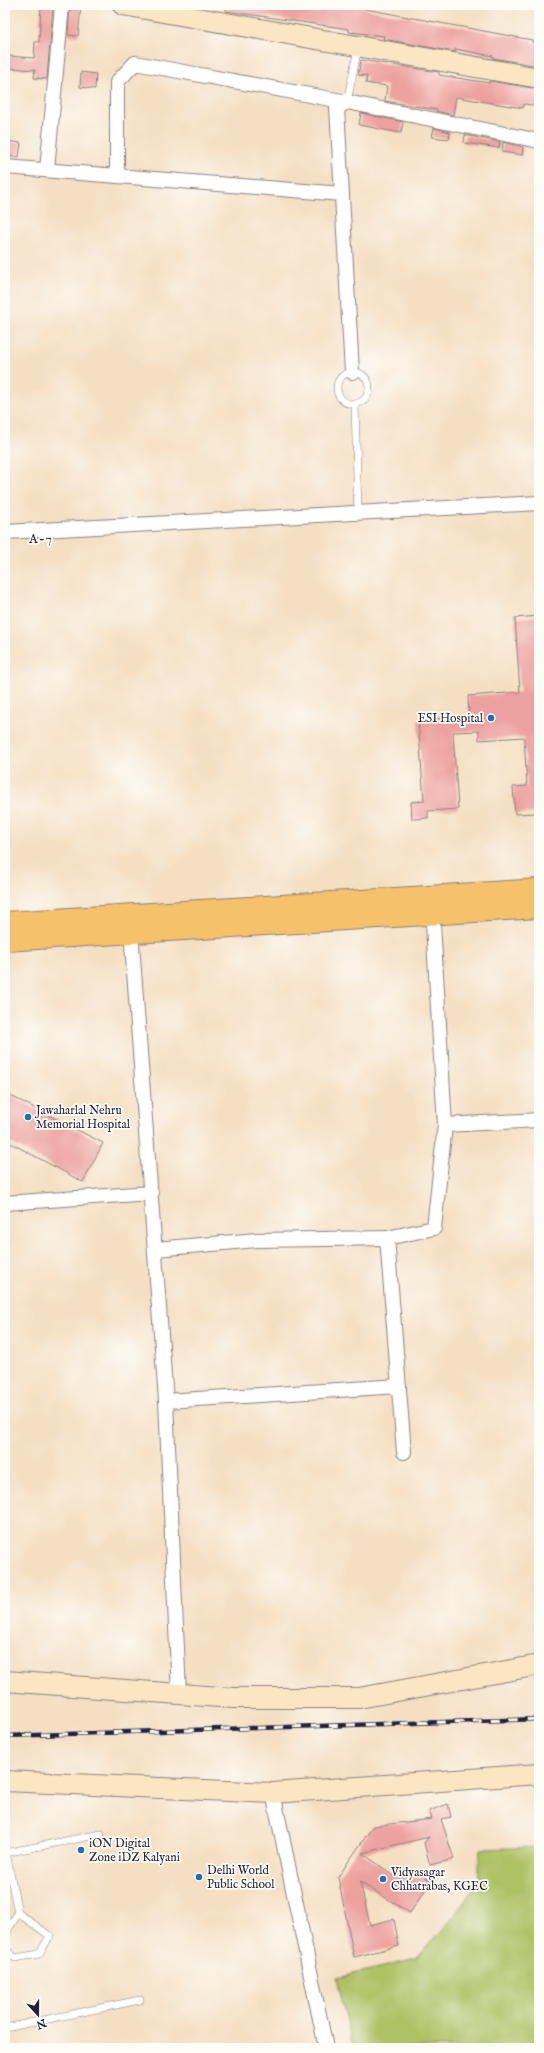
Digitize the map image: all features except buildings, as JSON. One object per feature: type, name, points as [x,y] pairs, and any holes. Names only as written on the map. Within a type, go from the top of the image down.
[{"type":"main road","points":[[5,940],[131,931],[432,905],[539,890]]},
{"type":"main road","points":[[5,923],[432,905],[539,907]]},
{"type":"street","points":[[47,170],[62,5]]},
{"type":"street","points":[[123,5],[358,48],[539,78]]},
{"type":"street","points":[[118,176],[117,82],[135,63],[347,102],[539,141]]},
{"type":"street","points":[[347,102],[337,108],[352,372]]},
{"type":"street","points":[[5,167],[342,194]]},
{"type":"street","points":[[5,532],[539,503]]},
{"type":"street","points":[[156,1249],[256,1240],[387,1238],[434,1228],[445,1125],[432,905]]},
{"type":"street","points":[[131,931],[156,1249],[166,1401],[179,1694]]},
{"type":"street","points":[[445,1125],[539,1120]]},
{"type":"street","points":[[5,1203],[151,1193]]},
{"type":"street","points":[[387,1238],[404,1452]]},
{"type":"street","points":[[166,1401],[399,1386]]},
{"type":"street","points":[[5,1681],[233,1698],[360,1698],[539,1665]]},
{"type":"street","points":[[5,1780],[273,1794],[539,1774]]},
{"type":"street","points":[[273,1794],[326,2048]]},
{"type":"lane","points":[[347,102],[358,48]]},
{"type":"lane","points":[[352,372],[363,375],[369,389],[366,398],[355,404],[347,403],[342,400],[337,391],[339,380],[347,373],[352,372]]},
{"type":"lane","points":[[355,404],[358,513]]},
{"type":"lane","points":[[5,1935],[18,1913],[5,1851],[101,1834]]},
{"type":"lane","points":[[5,1949],[16,1958],[39,1954],[50,1936],[18,1913]]},
{"type":"lane","points":[[5,2028],[140,2000]]},
{"type":"green space","points":[[539,1847],[539,2048],[353,2048],[337,1978],[416,1959],[451,1920],[478,1882],[480,1849]]},
{"type":"railway","points":[[5,1736],[539,1719]]},
{"type":"place","name":"ESI Hospital","points":[[491,718]]},
{"type":"place","name":"Jawaharlal Nehru Memorial Hospital","points":[[28,1117]]},
{"type":"place","name":"iON Digital Zone iDZ Kalyani","points":[[81,1850]]},
{"type":"place","name":"Delhi World Public School","points":[[199,1877]]},
{"type":"place","name":"Vidyasagar Chhatrabas, KGEC","points":[[383,1879]]},
{"type":"district","name":"A-7","points":[[41,539]]}]
